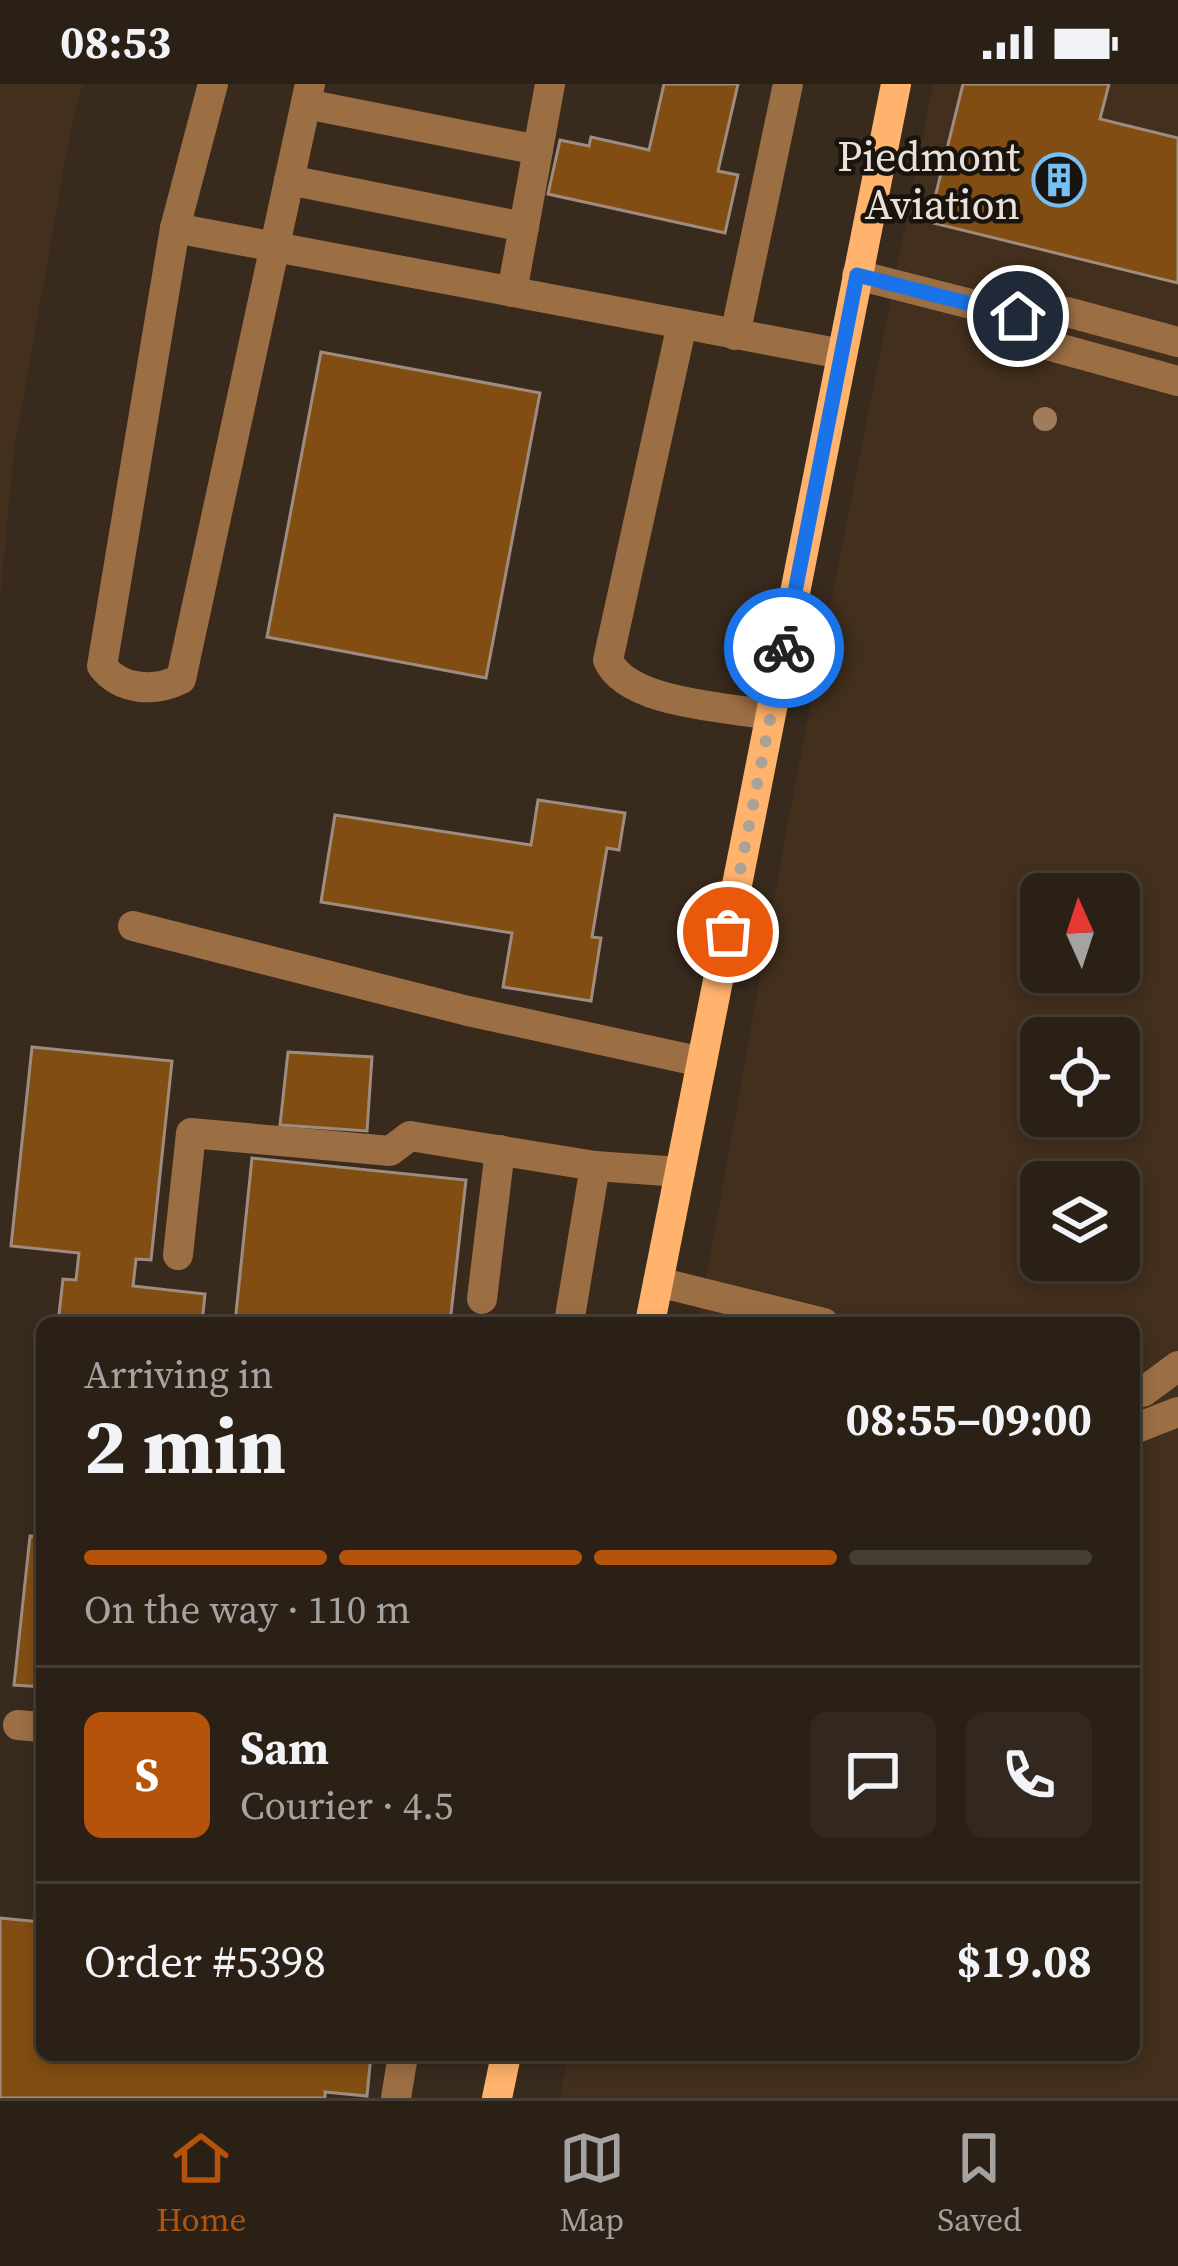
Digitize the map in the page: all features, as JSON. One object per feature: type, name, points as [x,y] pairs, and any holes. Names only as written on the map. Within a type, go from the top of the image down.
[{"type":"main road","points":[[651,1317],[896,84]]},
{"type":"main road","points":[[497,2098],[505,2061]]},
{"type":"street","points":[[213,84],[175,228],[102,666],[126,684],[165,687],[182,680],[308,94],[538,150]]},
{"type":"street","points":[[512,292],[550,84]]},
{"type":"street","points":[[735,334],[788,84]]},
{"type":"street","points":[[289,180],[524,226]]},
{"type":"street","points":[[175,228],[842,354]]},
{"type":"street","points":[[857,275],[1018,316],[1067,312],[1178,342]]},
{"type":"street","points":[[1018,316],[1036,342],[1178,381]]},
{"type":"street","points":[[682,324],[608,660],[613,672],[628,684],[652,694],[770,715]]},
{"type":"street","points":[[133,926],[468,1011],[702,1062]]},
{"type":"street","points":[[178,1255],[191,1133],[390,1150],[410,1136],[595,1166],[680,1172]]},
{"type":"street","points":[[482,1299],[500,1150]]},
{"type":"street","points":[[570,1317],[595,1166]]},
{"type":"street","points":[[658,1282],[800,1317]]},
{"type":"street","points":[[1140,1392],[1178,1366]]},
{"type":"street","points":[[1140,1427],[1178,1412]]},
{"type":"street","points":[[396,2098],[402,2061]]},
{"type":"shaded area","points":[[0,84],[83,84],[72,123],[14,451],[0,601]]},
{"type":"shaded area","points":[[933,84],[1178,84],[1178,2098],[560,2098],[567,2061],[1140,2061],[1140,1317],[699,1317],[792,800]]},
{"type":"building","points":[[664,84],[738,84],[718,171],[738,175],[725,233],[548,194],[560,140],[589,146],[591,137],[649,150]]},
{"type":"building","name":"Piedmont Aviation","points":[[963,84],[1109,84],[1100,119],[1178,138],[1178,283],[929,222]]},
{"type":"building","points":[[321,352],[540,393],[486,678],[267,637]]},
{"type":"building","points":[[538,800],[625,813],[619,850],[607,848],[592,937],[601,938],[591,1001],[503,987],[512,933],[321,902],[335,815],[531,845]]},
{"type":"building","points":[[32,1047],[172,1061],[151,1260],[136,1259],[133,1286],[205,1294],[203,1317],[59,1317],[63,1279],[76,1280],[79,1253],[11,1246]]},
{"type":"building","points":[[288,1052],[372,1057],[367,1131],[280,1125]]},
{"type":"building","points":[[252,1158],[466,1180],[451,1317],[236,1317]]},
{"type":"building","points":[[30,1536],[36,1536],[36,1687],[14,1685]]},
{"type":"building","points":[[0,1918],[36,1921],[36,2061],[370,2061],[367,2096],[325,2092],[325,2098],[0,2098]]},
{"type":"way so far","points":[[728,932],[784,648]]},
{"type":"place","name":"Piedmont Aviation","points":[[1059,180]]},
{"type":"route","points":[[784,648],[857,275],[1018,316]]}]
